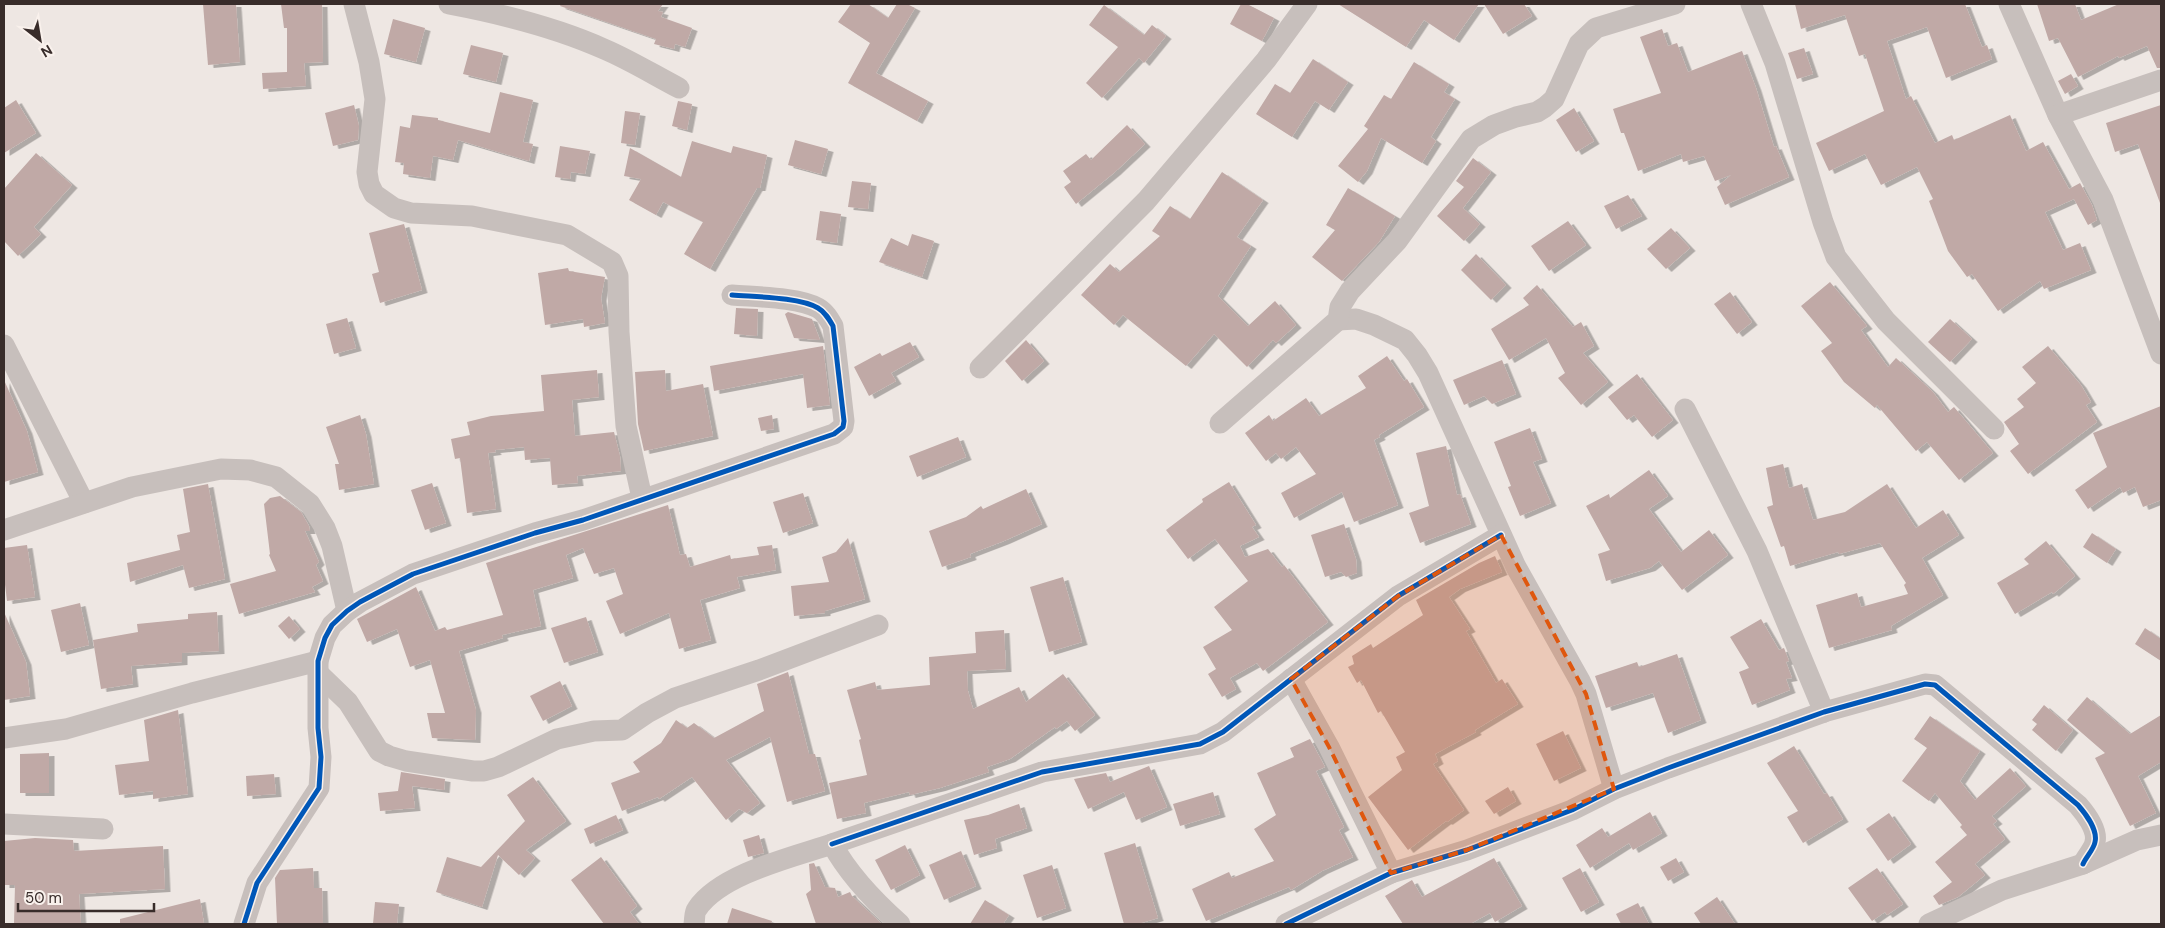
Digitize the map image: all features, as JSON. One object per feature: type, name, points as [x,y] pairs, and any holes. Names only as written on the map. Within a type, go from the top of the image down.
[{"type":"street","points":[[354,4],[370,62],[374,99],[366,172],[374,194],[394,208],[411,213],[472,216],[567,236],[612,262],[615,267],[618,276],[619,332],[626,426],[642,498]]},
{"type":"street","points":[[450,4],[493,12],[543,27],[604,49],[679,88]]},
{"type":"street","points":[[980,368],[1146,201],[1266,60],[1307,4]]},
{"type":"street","points":[[1338,320],[1340,307],[1350,291],[1397,241],[1471,139],[1494,125],[1536,112],[1554,99],[1579,44],[1596,28],[1675,4]]},
{"type":"street","points":[[1751,4],[1775,63],[1823,222],[1836,256],[1886,322],[1994,429]]},
{"type":"street","points":[[2009,4],[2058,115],[2103,200],[2161,354]]},
{"type":"street","points":[[2058,115],[2161,80]]},
{"type":"street","points":[[244,924],[257,882],[319,788],[321,758],[318,728],[318,667],[325,638],[332,625],[347,611],[413,574],[535,533],[583,520],[642,498],[834,434],[843,427],[844,421],[833,326],[829,318],[820,309],[807,303],[732,295]]},
{"type":"street","points":[[1220,423],[1338,320],[1356,319],[1374,325],[1405,340],[1418,355],[1428,373],[1516,567],[1583,688],[1614,789]]},
{"type":"street","points":[[4,345],[84,503]]},
{"type":"street","points":[[1685,409],[1757,551],[1824,712]]},
{"type":"street","points":[[4,530],[132,487],[221,469],[250,470],[276,477],[310,504],[325,528],[332,546],[347,611]]},
{"type":"street","points":[[694,924],[696,911],[710,894],[727,882],[770,864],[1042,772],[1200,744],[1223,732],[1398,596],[1501,535]]},
{"type":"street","points":[[318,667],[348,702],[379,751],[406,761],[484,771],[498,767],[557,739],[594,732],[622,730],[647,712],[674,698],[759,670],[878,625]]},
{"type":"street","points":[[4,738],[66,729],[192,693],[318,667]]},
{"type":"street","points":[[1291,679],[1329,746],[1391,873]]},
{"type":"street","points":[[1286,924],[1391,873],[1467,850],[1572,810],[1614,789],[1824,712],[1925,684],[1935,685],[2078,805],[2086,814],[2094,831],[2096,842],[2083,864]]},
{"type":"street","points":[[4,824],[103,829]]},
{"type":"street","points":[[1928,924],[2002,890],[2083,864],[2137,840],[2161,835]]},
{"type":"street","points":[[832,844],[839,856],[875,902],[900,924]]},
{"type":"highlighted area","points":[[1501,535],[1586,694],[1614,789],[1467,850],[1391,873],[1329,747],[1291,679],[1398,596]]},
{"type":"building","points":[[203,4],[236,4],[240,62],[208,65]]},
{"type":"building","points":[[281,4],[322,4],[323,62],[304,63],[306,86],[263,89],[262,73],[287,72],[287,28],[284,28]]},
{"type":"building","points":[[561,4],[663,4],[658,11],[663,12],[661,17],[692,28],[685,47],[675,44],[674,49],[654,44],[656,39],[560,6]]},
{"type":"building","points":[[851,4],[868,4],[888,18],[897,4],[907,4],[915,8],[876,73],[928,101],[917,121],[848,83],[870,43],[838,22]]},
{"type":"building","points":[[1241,4],[1247,4],[1274,18],[1262,41],[1230,24]]},
{"type":"building","points":[[1338,4],[1479,4],[1454,40],[1424,20],[1406,47]]},
{"type":"building","points":[[1484,4],[1524,4],[1532,16],[1503,34]]},
{"type":"building","points":[[1795,4],[1965,4],[1982,47],[1987,45],[1992,59],[1946,78],[1927,27],[1887,41],[1906,99],[1911,96],[1935,143],[1952,135],[1954,140],[2010,115],[2026,151],[2043,142],[2069,189],[2080,183],[2092,205],[2097,220],[2088,225],[2074,199],[2045,212],[2063,250],[2080,243],[2091,270],[2044,289],[2040,281],[1998,311],[1972,274],[1967,277],[1948,251],[1929,201],[1933,199],[1917,167],[1881,185],[1865,154],[1829,171],[1816,143],[1884,111],[1865,54],[1859,56],[1845,15],[1801,29]]},
{"type":"building","points":[[2037,4],[2075,4],[2081,20],[2119,4],[2161,4],[2161,68],[2157,68],[2147,46],[2119,58],[2118,56],[2078,77],[2058,38],[2049,41]]},
{"type":"building","points":[[1104,5],[1144,35],[1152,25],[1166,36],[1144,63],[1139,58],[1102,98],[1086,83],[1118,47],[1089,25]]},
{"type":"building","points":[[393,19],[425,28],[416,62],[384,54]]},
{"type":"building","points":[[1662,29],[1668,46],[1677,43],[1688,72],[1742,51],[1756,88],[1774,147],[1776,146],[1789,177],[1725,205],[1717,187],[1731,175],[1715,181],[1704,156],[1683,162],[1681,154],[1638,171],[1624,133],[1621,133],[1613,109],[1661,93],[1640,37]]},
{"type":"building","points":[[471,45],[503,53],[496,82],[463,74]]},
{"type":"building","points":[[1804,48],[1813,74],[1797,79],[1788,53]]},
{"type":"building","points":[[1313,59],[1348,82],[1329,110],[1315,101],[1292,137],[1256,114],[1275,84],[1290,93]]},
{"type":"building","points":[[1414,62],[1449,84],[1444,92],[1455,99],[1431,137],[1436,141],[1422,163],[1381,138],[1367,171],[1358,182],[1338,166],[1368,129],[1364,126],[1384,95],[1391,99]]},
{"type":"building","points":[[2071,74],[2078,86],[2065,94],[2058,81]]},
{"type":"building","points":[[500,92],[533,100],[523,142],[533,144],[529,161],[458,140],[453,160],[433,156],[430,178],[403,174],[404,163],[395,162],[400,126],[410,128],[412,115],[438,118],[438,120],[490,133]]},
{"type":"building","points":[[16,100],[36,133],[4,153],[4,108]]},
{"type":"building","points":[[678,101],[692,104],[687,130],[672,126]]},
{"type":"building","points":[[354,105],[359,126],[358,140],[333,146],[325,113]]},
{"type":"building","points":[[2161,105],[2160,203],[2138,144],[2115,152],[2106,123]]},
{"type":"building","points":[[1574,108],[1594,141],[1576,152],[1556,120]]},
{"type":"building","points":[[625,111],[640,113],[635,145],[621,143]]},
{"type":"building","points":[[1127,125],[1145,144],[1076,204],[1064,187],[1071,182],[1063,171],[1086,154],[1091,160]]},
{"type":"building","points":[[795,140],[828,149],[821,174],[788,165]]},
{"type":"building","points":[[692,141],[731,153],[733,146],[767,155],[760,188],[757,188],[710,269],[684,254],[703,222],[663,202],[656,215],[629,200],[641,179],[624,176],[630,148],[681,177]]},
{"type":"building","points":[[560,146],[590,151],[585,174],[571,172],[570,179],[555,177]]},
{"type":"building","points":[[36,153],[72,185],[34,227],[41,234],[18,256],[4,241],[4,189]]},
{"type":"building","points":[[1473,158],[1491,172],[1463,208],[1480,224],[1464,241],[1437,216],[1464,187],[1456,181]]},
{"type":"building","points":[[1222,172],[1263,200],[1237,237],[1251,246],[1218,296],[1248,326],[1275,301],[1296,325],[1276,343],[1273,340],[1247,367],[1214,334],[1186,366],[1123,315],[1114,325],[1081,295],[1110,264],[1119,272],[1160,236],[1152,231],[1170,206],[1190,219]]},
{"type":"building","points":[[852,181],[871,183],[868,209],[848,207]]},
{"type":"building","points":[[1348,188],[1395,216],[1379,242],[1342,281],[1312,257],[1335,230],[1326,225]]},
{"type":"building","points":[[1628,195],[1642,216],[1616,229],[1604,206]]},
{"type":"building","points":[[820,211],[841,214],[837,243],[816,240]]},
{"type":"building","points":[[1568,221],[1586,245],[1549,271],[1531,246]]},
{"type":"building","points":[[404,224],[422,290],[380,303],[372,274],[379,272],[369,233]]},
{"type":"building","points":[[1671,228],[1690,248],[1666,269],[1647,249]]},
{"type":"building","points":[[912,234],[934,241],[922,277],[879,262],[891,238],[908,246]]},
{"type":"building","points":[[1476,254],[1506,285],[1491,300],[1461,270]]},
{"type":"building","points":[[568,268],[569,271],[605,277],[601,298],[605,323],[584,327],[583,319],[545,325],[538,273]]},
{"type":"building","points":[[1830,282],[1867,326],[1861,330],[1888,367],[1896,358],[1933,392],[1948,412],[1954,407],[1993,453],[1959,480],[1927,442],[1916,451],[1877,405],[1875,408],[1844,382],[1821,351],[1832,343],[1801,306]]},
{"type":"building","points":[[1537,285],[1573,327],[1581,322],[1594,346],[1583,353],[1608,382],[1581,405],[1558,378],[1565,373],[1546,338],[1509,360],[1491,329],[1529,305],[1523,298]]},
{"type":"building","points":[[1730,292],[1752,322],[1737,334],[1714,304]]},
{"type":"building","points":[[736,308],[758,309],[757,336],[734,334]]},
{"type":"building","points":[[788,312],[812,319],[820,340],[794,338],[785,314]]},
{"type":"building","points":[[347,318],[356,348],[334,354],[326,324]]},
{"type":"building","points":[[1950,319],[1972,339],[1950,362],[1928,342]]},
{"type":"building","points":[[1026,340],[1044,361],[1022,381],[1005,361]]},
{"type":"building","points":[[910,342],[919,357],[891,373],[896,381],[869,396],[854,367],[880,353],[882,356]]},
{"type":"building","points":[[823,346],[830,405],[807,408],[803,374],[714,391],[710,366]]},
{"type":"building","points":[[2048,346],[2081,385],[2091,402],[2086,405],[2097,422],[2028,474],[2010,451],[2019,444],[2004,422],[2024,407],[2017,399],[2036,383],[2022,367]]},
{"type":"building","points":[[1387,356],[1404,381],[1407,379],[1424,407],[1374,440],[1398,505],[1354,522],[1342,492],[1294,518],[1281,493],[1316,474],[1296,447],[1281,459],[1276,453],[1266,461],[1245,433],[1269,415],[1273,421],[1306,398],[1319,416],[1366,388],[1358,376]]},
{"type":"building","points":[[1502,360],[1516,394],[1492,404],[1484,396],[1464,405],[1453,380]]},
{"type":"building","points":[[597,370],[599,397],[572,400],[575,436],[614,432],[620,456],[621,471],[577,476],[578,483],[552,485],[550,458],[525,460],[524,447],[495,450],[496,452],[488,453],[496,509],[467,513],[460,458],[455,459],[451,439],[470,435],[467,422],[491,416],[544,411],[541,375]]},
{"type":"building","points":[[665,370],[666,391],[703,384],[713,436],[644,451],[638,424],[635,372]]},
{"type":"building","points":[[1637,374],[1673,420],[1652,437],[1634,415],[1627,420],[1608,397]]},
{"type":"building","points":[[4,380],[27,431],[38,472],[4,482]]},
{"type":"building","points":[[2161,406],[2161,500],[2143,507],[2135,487],[2123,493],[2120,487],[2088,509],[2075,490],[2107,467],[2093,433]]},
{"type":"building","points":[[360,415],[366,434],[374,484],[339,490],[335,464],[339,464],[326,427]]},
{"type":"building","points":[[772,415],[774,429],[761,431],[758,418]]},
{"type":"building","points":[[1530,428],[1542,459],[1533,462],[1551,503],[1520,516],[1508,487],[1511,486],[1494,442]]},
{"type":"building","points":[[958,437],[966,457],[917,477],[909,456]]},
{"type":"building","points":[[1446,446],[1457,495],[1460,494],[1471,524],[1420,543],[1409,513],[1429,506],[1416,453]]},
{"type":"building","points":[[1783,464],[1789,488],[1802,484],[1813,520],[1845,512],[1887,484],[1916,528],[1943,510],[1959,535],[1922,558],[1943,595],[1891,626],[1892,630],[1829,648],[1816,605],[1857,593],[1861,607],[1908,594],[1904,585],[1906,583],[1880,543],[1839,554],[1838,552],[1790,566],[1784,546],[1781,547],[1767,507],[1773,505],[1766,468]]},
{"type":"building","points":[[1649,470],[1668,496],[1649,509],[1681,552],[1709,530],[1728,555],[1682,590],[1659,561],[1650,568],[1606,581],[1598,554],[1610,550],[1586,506],[1609,494],[1610,498]]},
{"type":"building","points":[[1229,482],[1256,525],[1252,527],[1259,537],[1240,546],[1245,557],[1268,549],[1282,567],[1284,565],[1328,622],[1263,671],[1257,663],[1230,678],[1236,689],[1222,697],[1208,674],[1216,669],[1203,647],[1232,630],[1214,607],[1248,581],[1215,539],[1188,559],[1166,530],[1203,502],[1202,499]]},
{"type":"building","points":[[432,483],[446,523],[425,530],[411,490]]},
{"type":"building","points":[[208,484],[225,579],[189,588],[183,565],[130,582],[127,563],[180,550],[177,535],[190,532],[183,489]]},
{"type":"building","points":[[1026,489],[1042,524],[970,554],[971,557],[942,567],[929,531],[966,517],[981,506],[983,509]]},
{"type":"building","points":[[803,493],[813,523],[783,533],[773,502]]},
{"type":"building","points":[[280,496],[301,512],[309,526],[310,531],[305,531],[319,562],[316,565],[323,581],[312,587],[315,592],[239,614],[230,584],[276,571],[269,555],[264,504],[270,498]]},
{"type":"building","points":[[668,505],[680,555],[686,554],[690,567],[730,555],[731,559],[759,555],[757,547],[772,545],[776,570],[737,577],[740,588],[700,600],[711,640],[679,649],[669,613],[620,634],[606,601],[623,594],[614,568],[594,574],[583,548],[566,555],[573,578],[533,590],[541,626],[502,635],[503,638],[459,651],[476,710],[475,740],[432,738],[427,713],[445,713],[430,660],[410,667],[397,629],[367,642],[357,619],[416,587],[435,631],[445,627],[447,630],[503,615],[486,563]]},
{"type":"building","points":[[1344,524],[1356,559],[1357,573],[1346,577],[1341,572],[1325,577],[1311,535]]},
{"type":"building","points":[[2092,533],[2116,549],[2107,563],[2083,547]]},
{"type":"building","points":[[848,538],[865,599],[825,611],[825,613],[794,616],[791,586],[829,582],[822,557],[836,552]]},
{"type":"building","points":[[2046,541],[2075,576],[2053,594],[2052,592],[2015,614],[1997,583],[2029,564],[2024,559]]},
{"type":"building","points":[[27,545],[35,597],[7,601],[4,576],[4,548]]},
{"type":"building","points":[[1495,556],[1502,572],[1460,589],[1449,597],[1470,629],[1466,631],[1496,683],[1502,679],[1518,704],[1475,730],[1476,732],[1435,754],[1438,761],[1433,764],[1464,810],[1446,821],[1408,850],[1368,797],[1402,770],[1396,757],[1405,752],[1381,711],[1378,713],[1361,680],[1357,683],[1348,667],[1354,664],[1352,656],[1371,644],[1373,648],[1423,615],[1416,600],[1479,563]]},
{"type":"building","points":[[1063,577],[1082,642],[1049,652],[1030,587]]},
{"type":"building","points":[[80,603],[89,645],[61,652],[51,610]]},
{"type":"building","points":[[4,612],[26,662],[30,696],[4,700]]},
{"type":"building","points":[[217,612],[219,651],[182,653],[182,662],[131,666],[133,684],[101,689],[93,640],[138,632],[137,624],[188,619],[188,614]]},
{"type":"building","points":[[289,616],[300,629],[289,639],[278,626]]},
{"type":"building","points":[[586,617],[598,652],[564,663],[551,628]]},
{"type":"building","points":[[1761,619],[1779,650],[1784,648],[1789,661],[1786,662],[1792,678],[1786,679],[1790,690],[1752,705],[1739,672],[1749,668],[1730,637]]},
{"type":"building","points":[[2145,628],[2161,639],[2161,661],[2135,644]]},
{"type":"building","points":[[1004,630],[1006,669],[967,671],[968,691],[973,709],[1019,687],[1026,702],[1063,674],[1095,715],[1075,731],[1067,721],[1056,729],[1055,727],[1010,759],[987,767],[989,772],[940,788],[910,795],[909,792],[864,803],[866,813],[837,819],[829,783],[867,775],[859,740],[861,739],[847,690],[875,682],[877,690],[930,685],[929,657],[976,653],[975,632]]},
{"type":"building","points":[[1677,654],[1701,720],[1668,733],[1653,693],[1606,708],[1595,676],[1637,662],[1639,667]]},
{"type":"building","points":[[788,672],[809,754],[815,754],[825,791],[787,802],[770,737],[726,760],[760,803],[747,813],[739,809],[726,820],[692,777],[659,799],[658,797],[622,811],[611,783],[640,772],[633,762],[661,743],[676,720],[687,728],[694,723],[714,738],[764,711],[757,684]]},
{"type":"building","points":[[560,681],[572,706],[543,721],[530,696]]},
{"type":"building","points":[[2087,697],[2130,734],[2161,715],[2161,762],[2138,776],[2156,813],[2130,826],[2095,758],[2105,753],[2067,720]]},
{"type":"building","points":[[2044,705],[2073,730],[2056,751],[2032,730],[2037,724],[2032,720]]},
{"type":"building","points":[[178,710],[188,794],[153,799],[153,791],[119,795],[115,765],[149,761],[144,720]]},
{"type":"building","points":[[1930,716],[1980,751],[1960,781],[1975,800],[2010,768],[2026,786],[1992,816],[1997,821],[1993,824],[2005,839],[1975,864],[1985,875],[1958,897],[1939,905],[1933,896],[1952,882],[1935,862],[1967,835],[1960,827],[1962,825],[1935,793],[1929,801],[1902,781],[1927,748],[1914,739]]},
{"type":"building","points":[[1563,731],[1581,768],[1554,781],[1536,744]]},
{"type":"building","points":[[1310,739],[1325,767],[1316,771],[1344,827],[1339,830],[1353,857],[1322,871],[1291,890],[1289,887],[1206,921],[1192,889],[1229,872],[1232,878],[1274,861],[1254,829],[1276,815],[1257,773],[1294,757],[1290,748]]},
{"type":"building","points":[[1794,746],[1824,794],[1827,793],[1843,819],[1803,843],[1787,817],[1798,811],[1767,763]]},
{"type":"building","points":[[49,753],[49,793],[20,793],[20,754]]},
{"type":"building","points":[[1149,766],[1167,807],[1136,820],[1124,792],[1088,809],[1074,779],[1106,773],[1110,782]]},
{"type":"building","points":[[401,772],[445,779],[444,790],[412,786],[415,808],[380,811],[378,793],[398,791]]},
{"type":"building","points":[[274,774],[276,794],[247,796],[246,776]]},
{"type":"building","points":[[533,777],[566,821],[526,850],[535,858],[519,875],[498,855],[482,907],[436,892],[447,857],[481,867],[525,821],[507,795]]},
{"type":"building","points":[[1508,787],[1516,801],[1494,814],[1485,801]]},
{"type":"building","points":[[1213,792],[1220,814],[1180,826],[1173,804]]},
{"type":"building","points":[[1019,804],[1027,828],[995,839],[997,848],[974,855],[964,820],[988,815]]},
{"type":"building","points":[[1650,812],[1662,833],[1633,850],[1629,843],[1590,868],[1576,845],[1602,828],[1608,837]]},
{"type":"building","points":[[1889,813],[1911,844],[1888,861],[1866,829]]},
{"type":"building","points":[[616,815],[623,830],[590,844],[584,829]]},
{"type":"building","points":[[759,835],[764,853],[748,857],[743,840]]},
{"type":"building","points":[[35,838],[73,840],[74,851],[163,846],[165,889],[79,894],[81,924],[14,924],[15,885],[4,885],[4,841]]},
{"type":"building","points":[[1135,843],[1158,918],[1138,924],[1124,924],[1104,853]]},
{"type":"building","points":[[905,845],[920,875],[891,890],[875,860]]},
{"type":"building","points":[[961,851],[976,886],[944,900],[929,865]]},
{"type":"building","points":[[601,857],[637,906],[630,912],[639,924],[604,924],[571,880]]},
{"type":"building","points":[[1494,858],[1522,906],[1495,922],[1490,913],[1470,924],[1403,924],[1385,896],[1412,880],[1422,897]]},
{"type":"building","points":[[1676,858],[1684,872],[1668,881],[1660,867]]},
{"type":"building","points":[[814,863],[825,887],[835,888],[838,897],[850,892],[882,924],[816,924],[806,894],[811,890],[809,864]]},
{"type":"building","points":[[1052,865],[1066,908],[1037,918],[1023,875]]},
{"type":"building","points":[[313,868],[314,888],[322,888],[323,924],[277,924],[275,878],[280,870]]},
{"type":"building","points":[[1580,868],[1599,902],[1581,912],[1562,878]]},
{"type":"building","points":[[1877,868],[1903,904],[1887,915],[1885,912],[1872,921],[1848,888]]},
{"type":"building","points":[[1717,897],[1735,924],[1701,924],[1694,913]]},
{"type":"building","points":[[200,899],[204,924],[120,924],[120,919]]},
{"type":"building","points":[[985,900],[1009,915],[1003,924],[970,924]]},
{"type":"building","points":[[375,902],[399,904],[397,924],[373,924]]},
{"type":"building","points":[[1638,903],[1649,924],[1621,924],[1616,914]]},
{"type":"building","points":[[732,908],[772,921],[771,924],[727,924]]},
{"type":"cycle path","points":[[244,924],[257,883],[319,788],[321,757],[318,728],[318,661],[325,638],[332,625],[347,611],[413,574],[535,533],[583,520],[834,434],[843,427],[844,421],[833,326],[825,314],[810,304],[776,298],[732,295]]},
{"type":"cycle path","points":[[832,844],[1042,772],[1200,744],[1223,732],[1398,596],[1501,535]]},
{"type":"cycle path","points":[[1286,924],[1391,873],[1467,850],[1572,810],[1614,789],[1668,768],[1824,712],[1925,684],[1935,685],[2078,805],[2095,832],[2095,842],[2083,864]]}]
